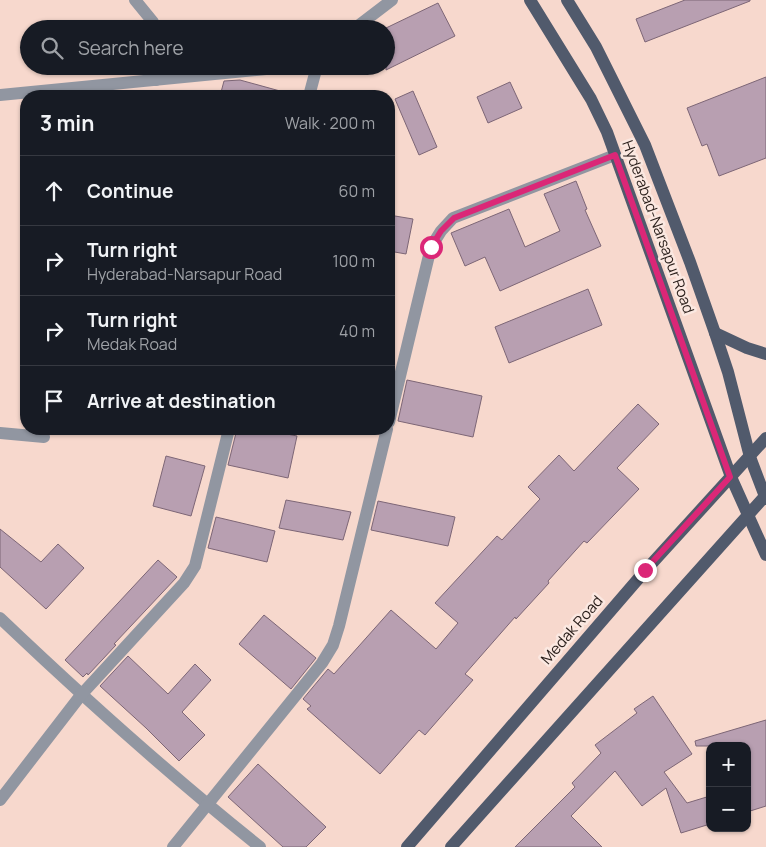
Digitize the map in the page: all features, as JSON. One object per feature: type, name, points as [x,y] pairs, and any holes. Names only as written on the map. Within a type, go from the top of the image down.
[{"type":"main road","name":"Hyderabad-Narsapur Road","points":[[530,0],[591,99],[607,132],[730,477],[766,555]]},
{"type":"main road","name":"Hyderabad-Narsapur Road","points":[[567,0],[596,47],[645,145],[715,333],[728,372],[750,457],[766,497]]},
{"type":"main road","points":[[715,333],[747,348],[766,354]]},
{"type":"main road","name":"Medak Road","points":[[407,847],[645,570],[766,438]]},
{"type":"main road","points":[[451,847],[748,514],[766,497]]},
{"type":"street","points":[[135,0],[151,20]]},
{"type":"street","points":[[366,20],[392,0]]},
{"type":"street","points":[[156,75],[156,80]]},
{"type":"street","points":[[52,90],[206,75]]},
{"type":"street","points":[[311,90],[315,75]]},
{"type":"street","points":[[0,95],[20,93]]},
{"type":"street","points":[[395,397],[431,247],[441,231],[454,218],[615,155]]},
{"type":"street","points":[[0,433],[20,435]]},
{"type":"street","points":[[22,435],[44,437]]},
{"type":"street","points":[[0,800],[81,695],[184,583],[195,566],[228,435]]},
{"type":"street","points":[[173,847],[322,663],[333,645],[386,435]]},
{"type":"street","points":[[0,618],[81,695],[207,805],[260,847]]},
{"type":"building","points":[[685,0],[750,1],[645,42],[636,19]]},
{"type":"building","points":[[438,3],[455,36],[395,66],[395,24]]},
{"type":"building","points":[[766,77],[766,158],[719,176],[707,144],[702,146],[687,108]]},
{"type":"building","points":[[240,80],[276,90],[222,90],[224,81]]},
{"type":"building","points":[[510,82],[522,108],[488,123],[477,97]]},
{"type":"building","points":[[413,91],[437,147],[419,155],[395,99]]},
{"type":"building","points":[[576,181],[587,209],[585,210],[601,246],[500,291],[485,257],[465,266],[451,233],[509,209],[525,247],[560,231],[544,194]]},
{"type":"building","points":[[395,216],[413,219],[406,254],[395,252]]},
{"type":"building","points":[[588,289],[602,325],[509,363],[495,327]]},
{"type":"building","points":[[407,380],[482,396],[473,437],[398,421]]},
{"type":"building","points":[[638,404],[659,424],[617,468],[639,489],[587,543],[584,541],[548,581],[549,583],[516,619],[515,617],[465,674],[473,680],[425,735],[419,730],[380,774],[307,709],[311,706],[303,699],[328,669],[334,674],[391,610],[436,649],[458,623],[435,603],[497,536],[502,540],[540,499],[528,487],[559,455],[574,471]]},
{"type":"building","points":[[236,435],[297,436],[288,478],[228,465]]},
{"type":"building","points":[[166,456],[205,466],[191,516],[153,506]]},
{"type":"building","points":[[286,500],[351,512],[343,540],[279,528]]},
{"type":"building","points":[[378,501],[455,517],[448,546],[371,530]]},
{"type":"building","points":[[216,517],[275,531],[267,562],[208,548]]},
{"type":"building","points":[[0,529],[41,562],[58,544],[84,568],[46,609],[0,567]]},
{"type":"building","points":[[158,560],[177,577],[114,644],[116,645],[88,675],[87,673],[83,677],[65,660]]},
{"type":"building","points":[[264,615],[316,658],[291,689],[239,644]]},
{"type":"building","points":[[128,656],[168,694],[195,664],[211,680],[182,712],[205,735],[179,761],[100,686]]},
{"type":"building","points":[[653,696],[692,754],[664,772],[687,803],[706,797],[706,825],[681,833],[666,788],[642,806],[615,771],[571,816],[602,847],[515,847],[575,787],[572,783],[601,753],[595,745],[637,713],[634,709]]},
{"type":"building","points":[[766,720],[766,806],[751,811],[751,742],[706,742],[706,746],[696,746],[695,741]]},
{"type":"building","points":[[258,764],[326,827],[306,847],[283,847],[228,797]]},
{"type":"route","points":[[431,247],[441,231],[454,218],[615,155],[730,477],[645,570]]}]
